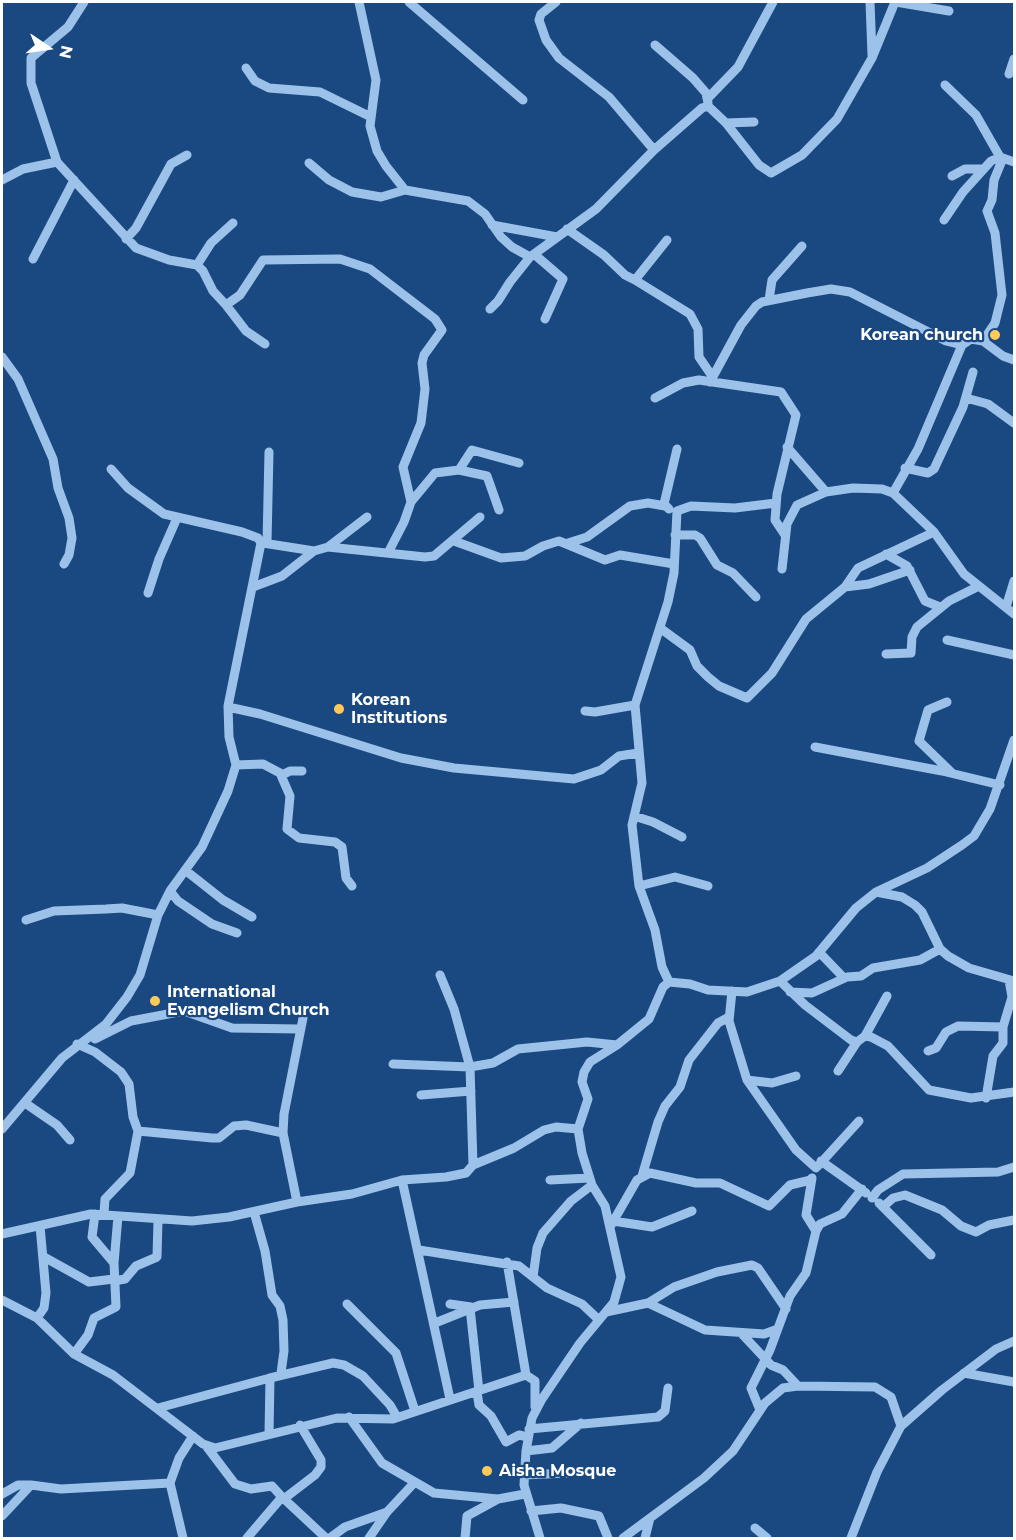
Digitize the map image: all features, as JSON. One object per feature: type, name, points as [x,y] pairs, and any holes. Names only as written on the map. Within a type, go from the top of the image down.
[{"type":"street","points":[[84,2],[68,27],[35,54],[30,66],[31,83],[57,162],[136,248],[155,256],[197,265],[203,271],[213,291],[246,331],[265,344]]},
{"type":"street","points":[[359,2],[376,80],[369,116],[377,152],[405,190]]},
{"type":"street","points":[[409,2],[523,99]]},
{"type":"street","points":[[556,2],[539,17],[546,40],[565,63],[609,97],[654,150]]},
{"type":"street","points":[[490,309],[532,255],[608,199],[654,150],[708,102],[738,67],[773,2]]},
{"type":"street","points":[[870,2],[872,58]]},
{"type":"street","points":[[655,45],[658,50],[686,70],[708,102],[759,165],[771,173],[802,155],[829,129],[872,58],[895,2],[949,11]]},
{"type":"street","points":[[1009,74],[1014,59]]},
{"type":"street","points":[[246,69],[255,81],[269,88],[320,92],[369,116]]},
{"type":"street","points":[[945,85],[976,115],[1002,158]]},
{"type":"street","points":[[726,123],[754,122]]},
{"type":"street","points":[[126,239],[136,228],[171,164],[187,155]]},
{"type":"street","points":[[983,341],[995,323],[1002,295],[994,233],[987,211],[992,200],[994,180],[1002,158]]},
{"type":"street","points":[[944,220],[991,161],[1002,158],[1014,162]]},
{"type":"street","points":[[2,180],[23,169],[57,162]]},
{"type":"street","points":[[309,163],[329,180],[352,192],[381,196],[405,190],[468,201],[485,214],[512,247],[532,255],[563,279],[545,320]]},
{"type":"street","points":[[952,176],[965,169],[983,169]]},
{"type":"street","points":[[33,259],[74,180]]},
{"type":"street","points":[[197,265],[212,243],[233,223]]},
{"type":"street","points":[[492,225],[557,237]]},
{"type":"street","points":[[567,229],[604,255],[625,275],[690,314],[698,329],[699,357],[711,379]]},
{"type":"street","points":[[634,280],[667,240]]},
{"type":"street","points":[[769,300],[772,280],[802,246]]},
{"type":"street","points":[[226,305],[240,295],[263,260],[340,259],[370,269],[435,319],[442,330],[424,355],[421,423],[403,467],[411,502]]},
{"type":"street","points":[[711,379],[748,314],[762,302],[831,290],[850,292],[946,341],[962,345]]},
{"type":"street","points":[[893,493],[905,468],[918,449],[962,345],[971,339],[983,341],[1003,356],[1014,360]]},
{"type":"street","points":[[2,357],[18,379],[53,459],[58,488],[69,518],[72,538],[69,555],[64,564]]},
{"type":"street","points":[[905,468],[928,473],[934,469],[966,398],[973,372]]},
{"type":"street","points":[[655,398],[691,381],[711,379],[782,392],[796,415],[776,503],[775,520],[785,534]]},
{"type":"street","points":[[966,398],[988,404],[1014,423]]},
{"type":"street","points":[[787,447],[826,492]]},
{"type":"street","points":[[664,506],[677,449]]},
{"type":"street","points":[[459,470],[472,450],[519,463]]},
{"type":"street","points":[[2,1129],[51,1070],[106,1024],[128,997],[140,975],[158,915],[170,891],[210,832],[228,791],[236,765],[229,737],[228,707],[264,543],[269,452]]},
{"type":"street","points":[[111,469],[142,501],[164,514],[242,532],[264,543],[314,551]]},
{"type":"street","points":[[389,551],[404,522],[411,502],[435,472],[459,470],[487,476],[499,510]]},
{"type":"street","points":[[782,569],[785,534],[791,514],[797,505],[826,492],[853,488],[882,489],[893,493],[934,532],[964,574],[977,587],[1014,614]]},
{"type":"street","points":[[568,543],[587,537],[630,506],[648,503],[677,511],[691,506],[712,508],[776,503]]},
{"type":"street","points":[[669,982],[662,967],[656,930],[639,886],[632,825],[641,793],[635,705],[669,602],[677,511]]},
{"type":"street","points":[[328,547],[367,517]]},
{"type":"street","points":[[253,587],[282,576],[314,551],[328,547],[389,551],[425,557],[443,550],[466,526],[480,517]]},
{"type":"street","points":[[148,593],[177,518]]},
{"type":"street","points":[[660,628],[690,650],[697,666],[714,682],[747,698],[772,673],[812,613],[845,587],[863,563],[934,532]]},
{"type":"street","points":[[675,535],[695,535],[700,538],[717,565],[733,573],[756,597]]},
{"type":"street","points":[[454,541],[501,558],[525,556],[543,546],[559,541],[605,560],[612,560],[620,555],[674,564]]},
{"type":"street","points":[[886,554],[899,559],[910,570],[925,601],[940,608]]},
{"type":"street","points":[[845,587],[869,584],[910,570]]},
{"type":"street","points":[[1006,607],[1014,581]]},
{"type":"street","points":[[885,654],[911,653],[914,631],[940,608],[977,587]]},
{"type":"street","points":[[947,640],[1014,655]]},
{"type":"street","points":[[947,702],[928,710],[919,741],[952,773]]},
{"type":"street","points":[[585,711],[595,712],[635,705]]},
{"type":"street","points":[[228,707],[260,714],[392,755],[454,768],[574,779],[601,770],[619,756],[638,753]]},
{"type":"street","points":[[536,1409],[617,1296],[621,1277],[611,1224],[605,1206],[591,1181],[578,1129],[588,1099],[582,1082],[584,1072],[590,1062],[649,1019],[663,987],[669,982],[690,984],[708,990],[747,992],[780,981],[805,966],[856,908],[876,892],[927,868],[974,836],[1000,785],[1014,740]]},
{"type":"street","points":[[815,747],[952,773],[1000,785]]},
{"type":"street","points":[[236,765],[263,764],[271,766],[282,775],[290,796],[287,829],[299,838],[335,842],[342,847],[346,878],[352,886]]},
{"type":"street","points":[[282,775],[290,771],[302,771]]},
{"type":"street","points":[[634,816],[653,822],[682,837]]},
{"type":"street","points":[[185,870],[223,900],[252,917]]},
{"type":"street","points":[[639,886],[675,877],[708,886]]},
{"type":"street","points":[[170,891],[178,901],[212,924],[237,933]]},
{"type":"street","points":[[876,892],[902,897],[915,905],[922,912],[940,949],[969,968],[1012,981],[1011,997],[1003,1027],[1003,1043],[993,1056],[986,1098]]},
{"type":"street","points":[[26,920],[54,911],[122,908],[158,915]]},
{"type":"street","points":[[789,992],[812,993],[844,978],[861,976],[879,966],[920,960],[940,949]]},
{"type":"street","points":[[819,952],[844,978]]},
{"type":"street","points":[[440,975],[454,1009],[470,1067],[473,1166]]},
{"type":"street","points":[[780,981],[789,992],[847,1038],[888,1046],[929,1090],[971,1098],[986,1098],[1014,1092]]},
{"type":"street","points":[[732,991],[729,1017],[747,1080],[796,1150],[862,1189],[931,1255]]},
{"type":"street","points":[[838,1071],[887,996]]},
{"type":"street","points":[[80,1045],[131,1021],[184,1011],[204,1016],[221,1026],[232,1028],[299,1029]]},
{"type":"street","points":[[642,1176],[658,1122],[665,1107],[680,1087],[689,1060],[711,1032],[729,1017]]},
{"type":"street","points":[[297,1202],[283,1133],[284,1114],[303,1018]]},
{"type":"street","points":[[928,1051],[936,1048],[946,1032],[958,1026],[1003,1027]]},
{"type":"street","points":[[393,1064],[483,1066],[512,1052],[528,1048],[587,1042],[616,1045]]},
{"type":"street","points":[[80,1045],[95,1052],[121,1072],[129,1084],[133,1117],[138,1131],[130,1173],[105,1198],[92,1237],[114,1263]]},
{"type":"street","points":[[747,1080],[772,1083],[796,1076]]},
{"type":"street","points":[[422,1095],[471,1091]]},
{"type":"street","points":[[25,1103],[57,1125],[69,1140]]},
{"type":"street","points":[[816,1231],[806,1215],[811,1180],[819,1164],[859,1121]]},
{"type":"street","points":[[138,1131],[219,1138],[234,1126],[246,1125],[283,1133]]},
{"type":"street","points":[[2,1234],[100,1214],[158,1220],[202,1221],[297,1202],[352,1194],[402,1180],[446,1177],[466,1173],[473,1166],[514,1148],[544,1130],[556,1127],[578,1129]]},
{"type":"street","points":[[872,1198],[891,1179],[903,1174],[998,1172],[1014,1167]]},
{"type":"street","points":[[611,1224],[634,1184],[642,1176],[650,1173],[696,1183],[720,1184],[769,1206],[790,1185],[811,1180]]},
{"type":"street","points":[[550,1179],[591,1181]]},
{"type":"street","points":[[402,1180],[450,1399]]},
{"type":"street","points":[[533,1277],[537,1248],[543,1233],[591,1181]]},
{"type":"street","points":[[760,1410],[751,1388],[765,1359],[775,1330],[806,1273],[816,1231],[820,1224],[842,1214],[862,1189]]},
{"type":"street","points":[[883,1207],[893,1198],[905,1195],[942,1210],[961,1226],[976,1232],[989,1226],[1014,1220]]},
{"type":"street","points":[[611,1224],[652,1227],[692,1211]]},
{"type":"street","points":[[254,1212],[265,1251],[272,1295],[280,1306],[283,1320],[284,1350],[281,1374]]},
{"type":"street","points":[[74,1353],[87,1338],[94,1318],[116,1307],[114,1263],[118,1216]]},
{"type":"street","points":[[44,1257],[85,1281],[125,1279],[136,1266],[157,1257],[158,1220]]},
{"type":"street","points":[[37,1318],[44,1308],[46,1293],[40,1226]]},
{"type":"street","points":[[419,1250],[507,1262],[523,1268],[547,1288],[582,1304],[599,1320]]},
{"type":"street","points":[[507,1262],[526,1375],[535,1381],[536,1409],[529,1433],[524,1475],[525,1494],[540,1539]]},
{"type":"street","points":[[606,1312],[648,1303],[674,1287],[717,1272],[752,1265],[758,1268],[786,1309]]},
{"type":"street","points":[[2,1300],[37,1318],[74,1353],[113,1375],[158,1408],[207,1447],[235,1484],[250,1489],[272,1486],[328,1539],[345,1527],[387,1512]]},
{"type":"street","points":[[435,1323],[472,1308],[514,1302]]},
{"type":"street","points":[[648,1303],[698,1327],[742,1334],[764,1334],[775,1330]]},
{"type":"street","points":[[347,1304],[396,1353],[415,1411]]},
{"type":"street","points":[[450,1304],[472,1308]]},
{"type":"street","points":[[472,1308],[479,1405],[491,1416],[506,1442],[519,1435],[581,1423],[658,1417],[665,1411],[668,1388]]},
{"type":"street","points":[[742,1334],[765,1359],[783,1370],[798,1386]]},
{"type":"street","points":[[851,1539],[877,1472],[901,1426],[996,1348],[1014,1341]]},
{"type":"street","points":[[158,1408],[281,1374],[333,1363],[344,1365],[363,1376],[379,1391],[397,1417]]},
{"type":"street","points":[[964,1373],[1014,1382]]},
{"type":"street","points":[[207,1447],[222,1448],[300,1425],[349,1417],[381,1420],[397,1417],[526,1375]]},
{"type":"street","points":[[269,1434],[270,1378]]},
{"type":"street","points":[[623,1539],[704,1478],[733,1451],[760,1410],[777,1391],[798,1386],[813,1388],[874,1387],[891,1397],[901,1426]]},
{"type":"street","points":[[349,1417],[382,1463],[414,1483],[441,1495],[498,1498],[525,1494]]},
{"type":"street","points":[[526,1451],[552,1448],[581,1423]]},
{"type":"street","points":[[247,1539],[284,1497],[315,1475],[321,1467],[321,1460],[300,1425]]},
{"type":"street","points":[[183,1539],[170,1483],[179,1458],[193,1436]]},
{"type":"street","points":[[524,1475],[568,1473]]},
{"type":"street","points":[[2,1494],[18,1485],[61,1489],[170,1483]]},
{"type":"street","points":[[369,1539],[387,1512],[414,1483]]},
{"type":"street","points":[[2,1516],[31,1485]]},
{"type":"street","points":[[465,1539],[467,1516],[498,1498]]},
{"type":"street","points":[[531,1511],[561,1508],[599,1516],[608,1539]]},
{"type":"street","points":[[645,1539],[650,1518]]},
{"type":"street","points":[[755,1528],[767,1539]]},
{"type":"place","name":"Korean church","points":[[995,335]]},
{"type":"place","name":"Korean Institutions","points":[[339,709]]},
{"type":"place","name":"International Evangelism Church","points":[[155,1001]]},
{"type":"place","name":"Aisha Mosque","points":[[487,1471]]}]
